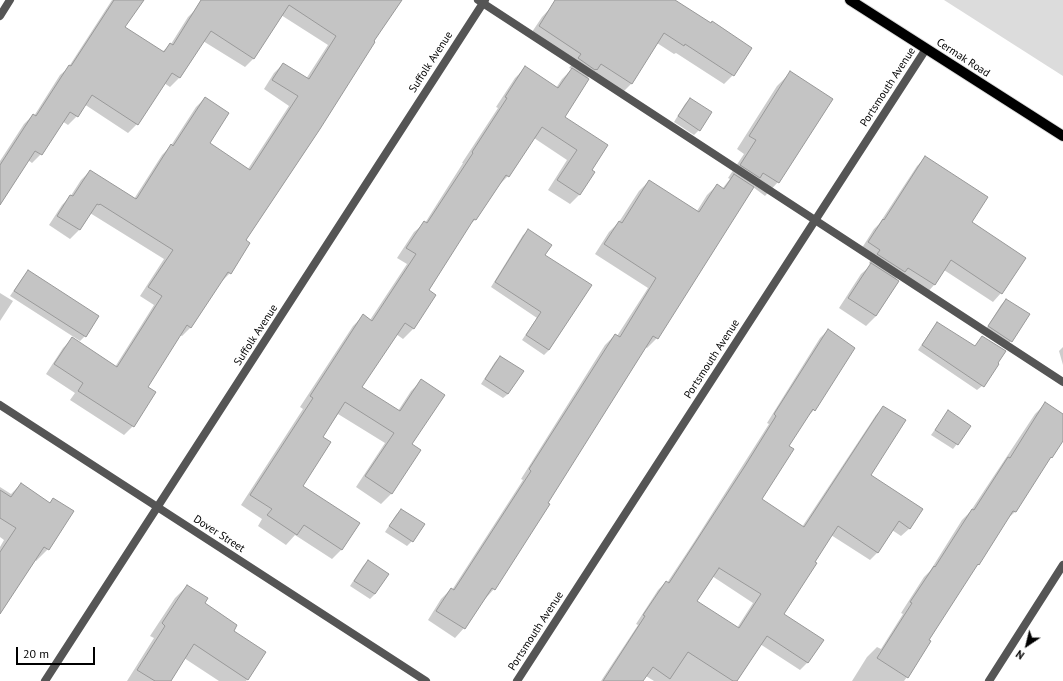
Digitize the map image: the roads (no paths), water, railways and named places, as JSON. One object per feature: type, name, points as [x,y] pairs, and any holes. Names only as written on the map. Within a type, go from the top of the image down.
[{"type":"main road","name":"Cermak Road","points":[[850,0],[1063,136]]},
{"type":"street","points":[[0,16],[10,0]]},
{"type":"street","points":[[482,1],[1063,382]]},
{"type":"street","name":"Suffolk Avenue","points":[[45,681],[482,1]]},
{"type":"street","name":"Portsmouth Avenue","points":[[517,681],[926,49]]},
{"type":"street","name":"Dover Street","points":[[0,405],[426,681]]},
{"type":"street","points":[[989,681],[1063,565]]}]
